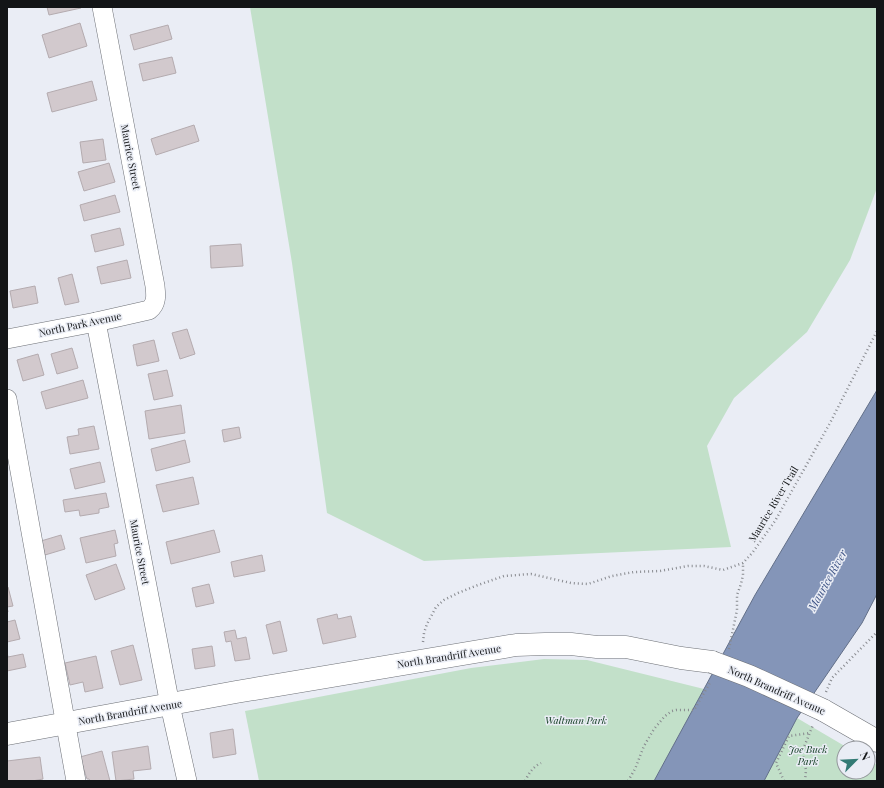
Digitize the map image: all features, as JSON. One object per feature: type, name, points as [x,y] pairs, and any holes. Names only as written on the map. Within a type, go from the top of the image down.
[{"type":"main road","name":"North Brandriff Avenue","points":[[7,734],[236,692],[516,645],[571,644],[597,647],[626,647],[681,658],[712,662],[750,676],[823,710],[877,741]]},
{"type":"street","name":"Maurice Street","points":[[102,7],[155,286],[156,300],[153,307]]},
{"type":"street","name":"North Park Avenue","points":[[7,339],[96,322],[148,310],[153,307]]},
{"type":"street","name":"Maurice Street","points":[[96,322],[170,704],[187,781]]},
{"type":"street","points":[[7,399],[76,781]]},
{"type":"path","name":"Maurice River Trail","points":[[429,660],[423,641],[424,633],[436,607],[444,600],[458,592],[504,576],[531,574],[571,583],[588,584],[612,576],[634,572],[660,571],[688,566],[704,566],[723,570],[743,564],[775,521],[830,423],[877,331]]},
{"type":"path","points":[[784,781],[776,763],[789,736],[810,733]]},
{"type":"path","points":[[525,781],[531,771],[541,763]]},
{"type":"green space","points":[[250,7],[877,7],[877,188],[850,260],[807,332],[734,398],[707,446],[731,547],[424,561],[327,513],[292,263]]},
{"type":"green space","name":"Waltman Park","points":[[544,659],[587,660],[704,689],[654,781],[259,781],[245,711],[471,668]]},
{"type":"green space","name":"Joe Buck Park","points":[[797,718],[836,741],[836,780],[876,780],[877,765],[877,781],[764,781]]},
{"type":"water","name":"Maurice River","points":[[877,390],[877,594],[862,623],[797,718],[764,781],[654,781],[755,595]]},
{"type":"building","points":[[47,7],[80,7],[81,8],[49,15]]},
{"type":"building","points":[[80,23],[87,46],[49,58],[42,35]]},
{"type":"building","points":[[168,25],[172,39],[134,50],[130,35]]},
{"type":"building","points":[[172,57],[176,73],[143,81],[139,64]]},
{"type":"building","points":[[92,81],[97,100],[52,112],[47,93]]},
{"type":"building","points":[[194,125],[199,141],[156,155],[151,139]]},
{"type":"building","points":[[103,139],[106,160],[83,163],[80,142]]},
{"type":"building","points":[[109,163],[115,182],[84,191],[78,172]]},
{"type":"building","points":[[115,195],[120,212],[84,221],[80,205]]},
{"type":"building","points":[[120,228],[124,245],[95,252],[91,235]]},
{"type":"building","points":[[241,244],[243,266],[211,268],[210,246]]},
{"type":"building","points":[[127,260],[131,278],[101,284],[97,267]]},
{"type":"building","points":[[72,274],[79,302],[65,305],[58,278]]},
{"type":"building","points":[[35,286],[38,303],[13,308],[10,291]]},
{"type":"building","points":[[187,329],[195,354],[180,359],[172,333]]},
{"type":"building","points":[[154,340],[159,361],[137,366],[133,345]]},
{"type":"building","points":[[72,348],[78,368],[57,374],[51,354]]},
{"type":"building","points":[[38,354],[44,375],[23,381],[17,360]]},
{"type":"building","points":[[167,370],[173,396],[154,400],[148,374]]},
{"type":"building","points":[[83,380],[88,398],[46,409],[41,392]]},
{"type":"building","points":[[181,405],[185,433],[149,439],[145,411]]},
{"type":"building","points":[[94,426],[99,449],[70,454],[67,437],[79,435],[78,429]]},
{"type":"building","points":[[239,427],[241,438],[224,442],[222,430]]},
{"type":"building","points":[[185,440],[190,462],[156,471],[151,449]]},
{"type":"building","points":[[100,462],[105,482],[75,489],[70,469]]},
{"type":"building","points":[[193,477],[199,504],[163,512],[156,485]]},
{"type":"building","points":[[106,493],[109,507],[99,509],[99,513],[80,516],[79,510],[65,512],[63,500]]},
{"type":"building","points":[[115,530],[118,543],[114,544],[116,556],[86,563],[80,538]]},
{"type":"building","points":[[214,530],[220,552],[171,564],[166,542]]},
{"type":"building","points":[[61,535],[65,549],[45,555],[41,541]]},
{"type":"building","points":[[262,555],[265,571],[234,577],[231,562]]},
{"type":"building","points":[[116,564],[125,589],[95,600],[86,575]]},
{"type":"building","points":[[209,584],[214,603],[196,607],[192,588]]},
{"type":"building","points":[[7,587],[13,606],[7,607]]},
{"type":"building","points":[[337,614],[338,619],[351,616],[356,637],[323,644],[317,619]]},
{"type":"building","points":[[15,620],[20,639],[7,642],[7,622]]},
{"type":"building","points":[[280,621],[287,651],[273,654],[266,625]]},
{"type":"building","points":[[235,630],[237,639],[246,637],[250,659],[235,661],[231,641],[226,642],[224,632]]},
{"type":"building","points":[[133,645],[142,680],[120,685],[111,651]]},
{"type":"building","points":[[212,646],[215,666],[195,669],[192,649]]},
{"type":"building","points":[[7,652],[8,657],[23,654],[26,667],[7,671]]},
{"type":"building","points":[[96,656],[103,688],[85,692],[83,682],[70,685],[65,663]]},
{"type":"building","points":[[233,729],[236,754],[213,758],[210,733]]},
{"type":"building","points":[[148,746],[151,769],[133,771],[134,779],[116,781],[112,752]]},
{"type":"building","points":[[102,751],[110,781],[90,781],[87,779],[80,757]]},
{"type":"building","points":[[40,757],[43,779],[32,781],[7,781],[7,761]]}]
